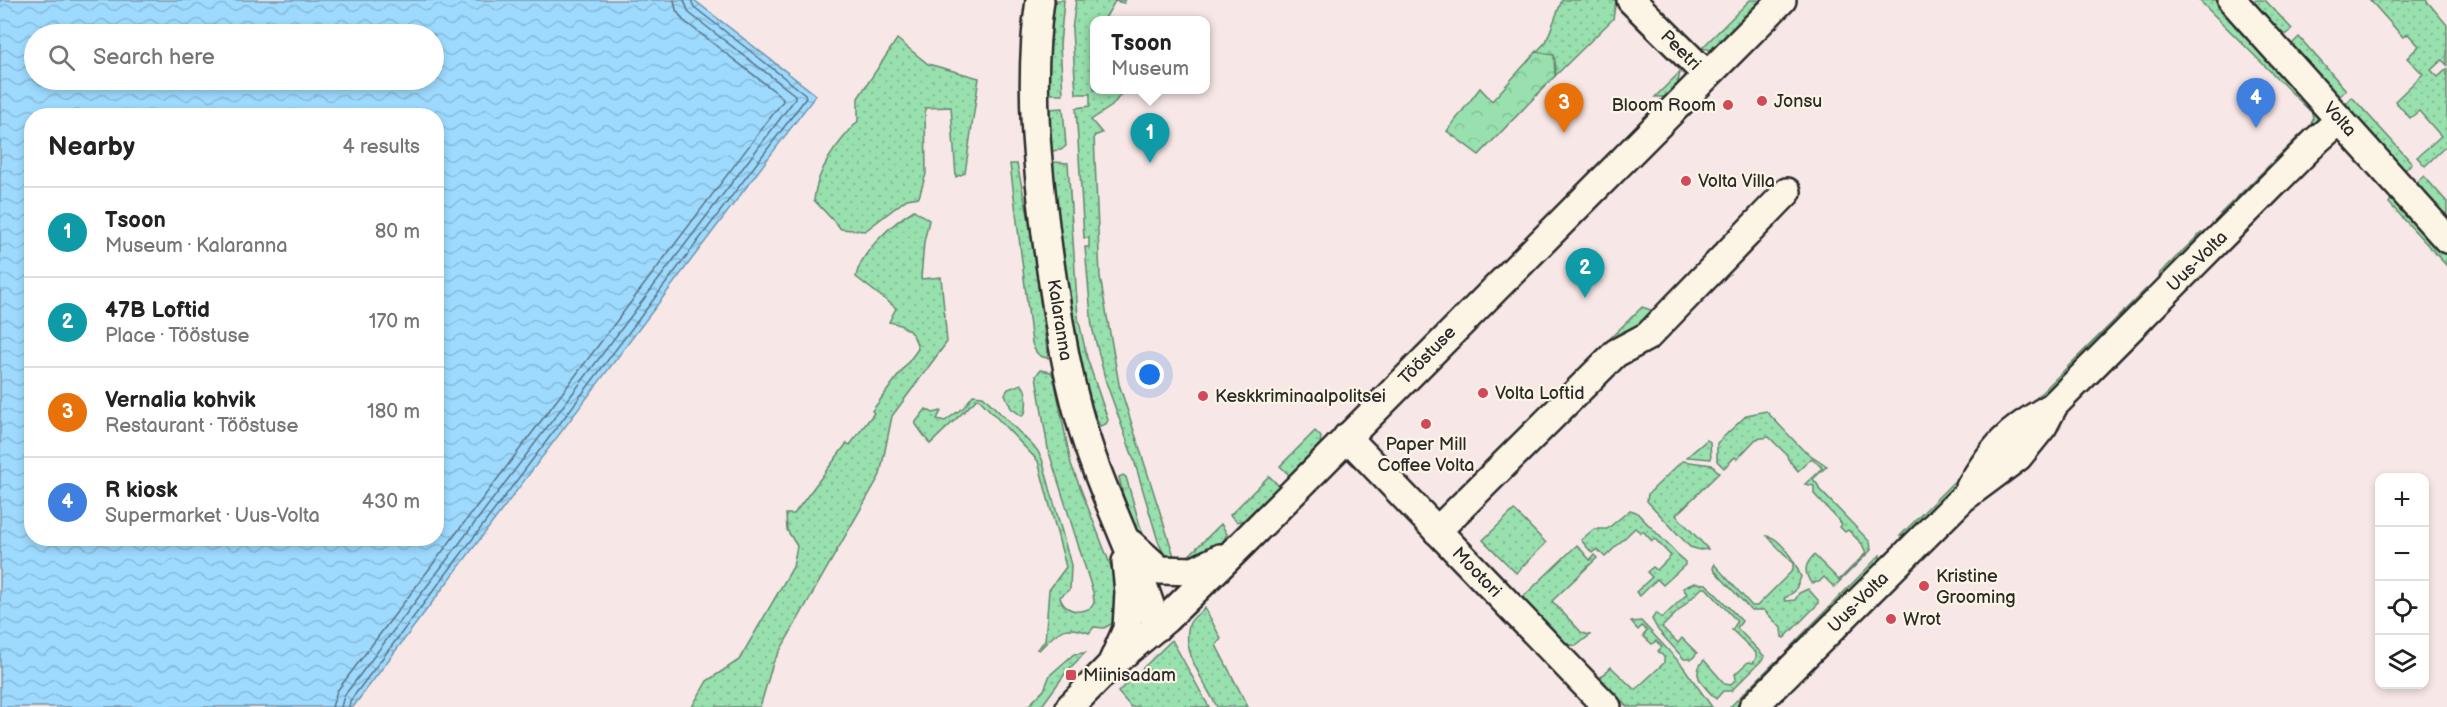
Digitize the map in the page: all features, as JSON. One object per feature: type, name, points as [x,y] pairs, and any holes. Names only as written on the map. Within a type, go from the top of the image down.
[{"type":"street","name":"Kalaranna","points":[[1040,0],[1033,94],[1036,159],[1065,358],[1076,407],[1092,457],[1147,592],[1157,627]]},
{"type":"street","name":"Peetri","points":[[1631,0],[1706,74]]},
{"type":"street","name":"Tööstuse","points":[[1070,707],[1113,663],[1157,627],[1242,544],[1706,74],[1782,0]]},
{"type":"street","name":"Volta","points":[[2232,0],[2447,239]]},
{"type":"street","name":"Uus-Volta","points":[[1753,707],[1963,498],[1997,445],[2013,430],[2054,405],[2317,140],[2340,120]]},
{"type":"street","points":[[1437,531],[1616,353],[1648,336],[1787,192]]},
{"type":"street","name":"Mootori","points":[[1347,437],[1607,707]]},
{"type":"street","points":[[1123,537],[1160,570],[1179,572],[1194,571],[1209,565],[1242,544]]},
{"type":"street","points":[[1113,663],[1127,629],[1129,592],[1123,537]]},
{"type":"green space","points":[[1051,0],[1064,0],[1060,45],[1063,94],[1045,94]]},
{"type":"green space","points":[[1076,0],[1125,0],[1124,3],[1115,1],[1106,16],[1090,16],[1090,94],[1076,94],[1072,30]]},
{"type":"green space","points":[[1562,0],[1616,0],[1613,19],[1555,76],[1554,56],[1536,52],[1546,42]]},
{"type":"green space","points":[[1750,0],[1766,0],[1719,47],[1712,50],[1702,48]]},
{"type":"green space","points":[[2199,0],[2222,0],[2320,108],[2321,123],[2315,131],[2310,126],[2313,119],[2312,113]]},
{"type":"green space","points":[[2247,0],[2265,0],[2292,29],[2287,34],[2281,35]]},
{"type":"green space","points":[[2370,0],[2426,0],[2447,25],[2447,65],[2442,60],[2431,70],[2438,77],[2447,69],[2447,145],[2425,166],[2417,157],[2441,136],[2419,111],[2410,118],[2395,101],[2423,74],[2407,58],[2419,46],[2408,34],[2403,37]]},
{"type":"green space","points":[[2299,37],[2346,90],[2340,96],[2335,96],[2292,50],[2293,43]]},
{"type":"green space","points":[[897,39],[928,64],[979,78],[965,173],[956,177],[951,107],[925,108],[926,174],[919,197],[907,199],[865,231],[841,229],[814,200],[819,177],[829,157],[858,121],[858,98]]},
{"type":"green space","points":[[1536,52],[1554,55],[1555,76],[1479,155],[1447,131],[1480,88],[1492,101]]},
{"type":"green space","points":[[1680,72],[1677,87],[1667,97],[1655,97]]},
{"type":"green space","points":[[1090,94],[1121,94],[1112,106],[1091,120],[1102,133],[1094,136],[1100,277],[1119,384],[1174,556],[1170,559],[1166,559],[1158,541],[1134,460],[1106,382],[1092,327],[1085,247],[1089,247],[1089,238],[1084,238],[1076,108],[1090,106]]},
{"type":"green space","points":[[2352,97],[2412,163],[2406,169],[2399,168],[2344,109]]},
{"type":"green space","points":[[1063,108],[1066,146],[1061,150],[1051,151],[1048,109]]},
{"type":"green space","points":[[2301,134],[2305,134],[2230,215],[2220,214]]},
{"type":"green space","points":[[1052,162],[1068,163],[1078,317],[1087,358],[1108,420],[1106,424],[1100,426],[1088,397],[1071,332],[1060,262]]},
{"type":"green space","points":[[1010,164],[1017,164],[1029,220],[1048,358],[1037,354],[1032,343]]},
{"type":"green space","points":[[2424,176],[2447,202],[2447,219],[2418,187],[2418,181]]},
{"type":"green space","points":[[2393,196],[2447,251],[2447,266],[2389,203]]},
{"type":"green space","points":[[914,210],[929,220],[924,242],[921,279],[941,277],[947,342],[892,416],[880,475],[773,663],[760,707],[692,707],[707,681],[739,660],[793,567],[797,546],[787,530],[786,514],[794,514],[847,443],[850,445],[918,349],[915,338],[909,331],[889,322],[896,308],[856,277],[859,267],[871,248],[887,230]]},
{"type":"green space","points":[[2205,232],[2206,235],[2158,281],[2160,273],[2201,233]]},
{"type":"green space","points":[[2146,289],[2152,289],[2042,404],[2006,428]]},
{"type":"green space","points":[[1642,307],[1651,310],[1651,320],[1591,363],[1590,358]]},
{"type":"green space","points":[[2150,325],[2153,327],[2077,403],[2076,402]]},
{"type":"green space","points":[[1040,370],[1051,372],[1054,378],[1071,464],[1115,577],[1118,597],[1115,622],[1104,628],[1094,627],[1089,633],[1066,629],[1056,634],[1039,650],[1037,649],[1045,641],[1049,590],[1066,567],[1038,461],[978,398],[930,444],[915,423],[926,409],[933,413],[941,411],[937,419],[945,421],[964,407],[973,395],[983,396],[1037,450],[1042,459],[1071,565],[1070,589],[1060,597],[1063,603],[1072,610],[1088,609],[1094,602],[1093,592],[1048,449],[1036,376]]},
{"type":"green space","points":[[1021,384],[1026,397],[1025,413],[1022,416],[1011,408],[1005,394],[1008,389]]},
{"type":"green space","points":[[1766,411],[1803,450],[1827,466],[1813,479],[1819,489],[1870,542],[1871,550],[1834,587],[1824,577],[1819,582],[1811,583],[1806,569],[1814,555],[1839,580],[1866,553],[1862,544],[1848,530],[1845,532],[1840,527],[1842,524],[1814,494],[1814,486],[1805,484],[1822,468],[1812,458],[1798,471],[1787,455],[1769,437],[1756,439],[1737,459],[1735,457],[1724,468],[1717,461],[1717,443],[1747,415]]},
{"type":"green space","points":[[1315,431],[1321,437],[1320,444],[1289,475],[1280,466]]},
{"type":"green space","points":[[1707,440],[1710,442],[1711,459],[1687,457]]},
{"type":"green space","points":[[1993,442],[1962,486],[1907,536],[1900,536]]},
{"type":"green space","points":[[1682,461],[1712,465],[1719,473],[1676,515],[1708,549],[1700,550],[1690,547],[1647,501],[1648,494]]},
{"type":"green space","points":[[1123,475],[1126,477],[1141,529],[1153,556],[1134,530],[1119,477]]},
{"type":"green space","points":[[1269,476],[1279,486],[1244,520],[1237,522],[1230,515]]},
{"type":"green space","points":[[1514,510],[1546,543],[1516,573],[1483,540]]},
{"type":"green space","points":[[1630,510],[1636,512],[1685,562],[1685,565],[1663,585],[1657,579],[1640,596],[1636,592],[1652,577],[1647,572],[1653,567],[1657,570],[1671,556],[1655,539],[1652,541],[1643,531],[1641,533],[1635,528],[1605,557],[1597,549],[1592,553],[1581,540],[1594,529],[1607,529]]},
{"type":"green space","points":[[1221,524],[1227,534],[1218,547],[1205,556],[1176,568]]},
{"type":"green space","points":[[1767,536],[1783,546],[1792,559],[1801,577],[1795,591],[1784,599],[1785,601],[1795,600],[1799,593],[1808,589],[1818,600],[1818,604],[1784,638],[1781,628],[1764,610],[1751,610],[1713,569],[1714,564],[1752,606],[1757,606],[1793,570],[1793,563]]},
{"type":"green space","points":[[1577,545],[1590,560],[1594,555],[1597,558],[1552,601],[1582,633],[1590,635],[1576,646],[1567,644],[1523,600],[1524,596]]},
{"type":"green space","points":[[1880,555],[1880,562],[1795,654],[1791,646]]},
{"type":"green space","points":[[1694,583],[1706,584],[1742,621],[1737,628],[1765,657],[1731,691],[1723,691],[1716,699],[1698,676],[1700,665],[1704,660],[1725,684],[1730,685],[1736,679],[1735,674],[1748,662],[1753,663],[1756,658],[1756,653],[1732,630],[1736,620],[1706,588],[1702,588],[1662,627],[1678,643],[1682,638],[1697,653],[1692,659],[1684,659],[1658,630],[1652,619],[1656,613],[1662,618],[1687,594],[1683,588]]},
{"type":"green space","points":[[1205,608],[1221,639],[1216,645],[1248,707],[1217,707],[1191,656],[1187,635],[1189,625]]},
{"type":"green space","points":[[1641,621],[1682,665],[1712,707],[1627,707],[1603,682],[1601,677],[1611,667],[1635,690],[1664,663],[1664,657],[1658,651],[1662,647],[1656,641],[1652,644],[1643,636],[1647,631],[1642,626],[1638,630],[1631,622]]},
{"type":"green space","points":[[1172,640],[1209,707],[1131,707],[1118,692]]},
{"type":"green space","points":[[1085,653],[1067,671],[1041,707],[1027,707],[1044,690],[1050,675],[1074,654]]},
{"type":"green space","points":[[1775,662],[1780,662],[1742,707],[1730,707]]},
{"type":"water","points":[[0,0],[694,0],[816,95],[353,707],[0,707]]},
{"type":"place","name":"Jonsu","points":[[1762,101]]},
{"type":"place","name":"Bloom Room","points":[[1728,105]]},
{"type":"place","name":"R kiosk","points":[[2256,128]]},
{"type":"place","name":"Vernalia kohvik","points":[[1564,133]]},
{"type":"place","name":"Tsoon","points":[[1150,163]]},
{"type":"place","name":"Volta Villa","points":[[1686,181]]},
{"type":"place","name":"47B Loftid","points":[[1585,298]]},
{"type":"place","name":"Volta Loftid","points":[[1483,393]]},
{"type":"place","name":"Keskkriminaalpolitsei","points":[[1203,396]]},
{"type":"place","name":"Paper Mill Coffee Volta","points":[[1426,424]]},
{"type":"place","name":"Kristine Grooming","points":[[1924,586]]},
{"type":"place","name":"Wrot","points":[[1891,619]]},
{"type":"place","name":"Miinisadam","points":[[1071,675]]}]
